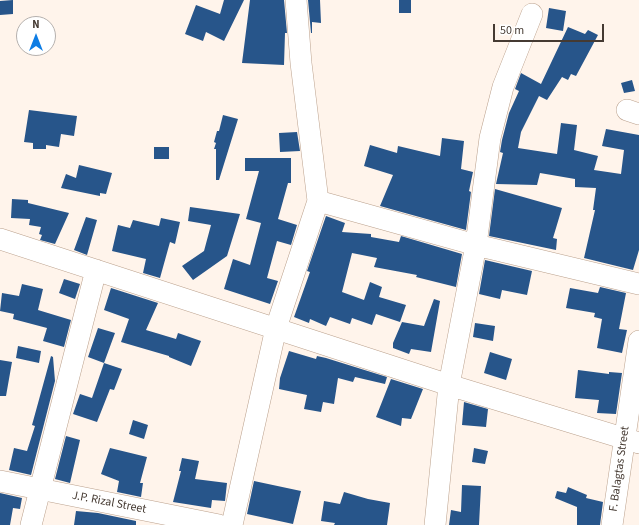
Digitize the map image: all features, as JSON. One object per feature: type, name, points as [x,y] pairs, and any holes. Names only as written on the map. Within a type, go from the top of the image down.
[{"type":"street","points":[[232,525],[276,328],[318,201],[301,63],[296,0]]},
{"type":"street","points":[[435,525],[449,386],[476,245],[490,138],[495,112],[503,87],[532,14]]},
{"type":"street","points":[[318,201],[476,245],[639,284]]},
{"type":"street","points":[[0,239],[276,328],[449,386],[632,440]]},
{"type":"street","points":[[31,525],[96,270]]},
{"type":"street","name":"F. Balagtas Street","points":[[612,525],[632,440],[639,341]]},
{"type":"street","name":"J.P. Rizal Street","points":[[0,481],[219,525]]},
{"type":"building","points":[[13,0],[13,14],[0,15],[0,1]]},
{"type":"building","points":[[224,0],[244,0],[224,41],[206,32],[203,41],[185,34],[196,5],[220,14]]},
{"type":"building","points":[[250,0],[284,0],[287,33],[285,33],[284,65],[242,63]]},
{"type":"building","points":[[308,0],[320,0],[321,23],[312,22],[312,33],[311,33]]},
{"type":"building","points":[[399,0],[411,0],[411,13],[399,13]]},
{"type":"building","points":[[549,8],[566,11],[563,31],[546,28]]},
{"type":"building","points":[[568,27],[585,34],[588,30],[598,35],[576,76],[571,74],[568,80],[562,77],[547,100],[539,96],[521,132],[518,148],[557,154],[561,123],[577,125],[574,150],[598,156],[594,170],[621,174],[624,150],[602,146],[606,129],[639,135],[639,250],[633,270],[584,258],[595,210],[593,210],[596,188],[575,187],[575,179],[540,173],[537,185],[496,184],[503,153],[500,152],[502,140],[509,113],[519,91],[515,89],[521,73],[541,84]]},
{"type":"building","points":[[632,80],[635,91],[624,93],[621,83]]},
{"type":"building","points":[[29,110],[77,116],[74,136],[61,134],[59,147],[46,145],[46,149],[33,149],[33,143],[24,142]]},
{"type":"building","points":[[223,115],[238,119],[219,180],[216,180],[216,149],[214,149],[216,143],[214,142],[217,131],[219,131]]},
{"type":"building","points":[[297,132],[300,151],[280,152],[279,133]]},
{"type":"building","points":[[442,138],[464,141],[461,169],[473,172],[469,191],[471,192],[466,230],[380,206],[393,175],[364,166],[370,145],[397,153],[398,146],[440,156]]},
{"type":"building","points":[[154,147],[169,147],[169,159],[154,159]]},
{"type":"building","points":[[245,158],[291,158],[291,183],[288,183],[278,219],[297,225],[291,245],[277,241],[267,278],[278,281],[270,304],[224,289],[233,259],[250,265],[261,223],[246,219],[259,171],[245,171]]},
{"type":"building","points":[[79,165],[112,173],[106,194],[100,193],[100,196],[61,188],[66,174],[76,178]]},
{"type":"building","points":[[495,189],[562,208],[553,238],[557,239],[556,250],[489,236]]},
{"type":"building","points":[[12,199],[28,200],[28,203],[69,213],[55,244],[40,240],[42,235],[39,234],[41,227],[29,225],[30,219],[11,218]]},
{"type":"building","points":[[190,207],[240,214],[227,256],[193,280],[182,266],[204,251],[211,225],[188,221]]},
{"type":"building","points":[[326,216],[345,223],[342,232],[371,234],[371,237],[399,242],[401,236],[462,254],[456,287],[416,277],[417,275],[374,267],[377,258],[352,253],[342,292],[364,300],[370,282],[382,287],[379,297],[406,305],[400,322],[376,314],[372,325],[352,318],[350,324],[330,317],[326,326],[310,319],[309,323],[294,317],[310,272],[307,271]]},
{"type":"building","points":[[86,217],[97,220],[87,255],[74,250]]},
{"type":"building","points":[[161,218],[180,222],[175,244],[170,242],[160,278],[143,273],[146,259],[112,251],[118,225],[130,228],[133,220],[159,226]]},
{"type":"building","points":[[485,260],[532,271],[527,295],[502,290],[500,299],[479,294]]},
{"type":"building","points":[[64,279],[80,284],[75,299],[59,293]]},
{"type":"building","points":[[22,284],[43,289],[38,310],[71,320],[64,347],[43,341],[47,328],[13,319],[14,314],[0,311],[2,293],[19,296]]},
{"type":"building","points":[[600,287],[626,293],[619,329],[627,330],[622,353],[597,348],[602,319],[594,317],[595,313],[566,308],[570,288],[598,293]]},
{"type":"building","points":[[111,288],[158,303],[146,330],[176,339],[178,333],[201,341],[191,366],[169,356],[121,342],[129,319],[104,310]]},
{"type":"building","points":[[434,299],[440,301],[431,352],[411,349],[409,354],[393,348],[393,343],[402,322],[424,326]]},
{"type":"building","points":[[475,323],[495,326],[493,341],[473,337]]},
{"type":"building","points":[[98,328],[115,333],[104,363],[88,357]]},
{"type":"building","points":[[18,346],[41,351],[39,363],[16,358]]},
{"type":"building","points":[[289,351],[316,359],[317,356],[326,358],[387,377],[385,384],[355,377],[353,382],[338,378],[334,404],[323,402],[321,412],[304,409],[307,395],[279,389],[280,378]]},
{"type":"building","points":[[490,352],[512,359],[506,380],[484,373]]},
{"type":"building","points":[[51,356],[53,357],[55,381],[31,475],[9,470],[14,448],[27,451],[35,426],[32,425]]},
{"type":"building","points":[[0,360],[12,362],[6,396],[0,396]]},
{"type":"building","points":[[104,363],[122,369],[114,390],[110,389],[97,422],[73,414],[80,394],[92,398]]},
{"type":"building","points":[[578,370],[609,374],[609,372],[622,373],[616,414],[597,413],[599,400],[575,398]]},
{"type":"building","points":[[391,379],[423,389],[411,419],[402,418],[401,426],[376,417]]},
{"type":"building","points":[[464,402],[488,409],[486,427],[462,425]]},
{"type":"building","points":[[133,420],[148,425],[144,439],[129,434]]},
{"type":"building","points":[[66,436],[80,440],[70,483],[55,479]]},
{"type":"building","points":[[110,448],[147,457],[140,483],[143,483],[141,497],[117,492],[119,481],[101,474]]},
{"type":"building","points":[[474,448],[488,451],[485,464],[472,462]]},
{"type":"building","points":[[182,458],[199,461],[195,479],[227,483],[225,501],[212,500],[211,508],[173,502],[181,471],[179,471]]},
{"type":"building","points":[[254,481],[301,491],[293,524],[247,514]]},
{"type":"building","points":[[462,485],[481,486],[479,525],[449,525],[451,510],[461,512]]},
{"type":"building","points":[[568,487],[587,495],[586,498],[603,502],[600,525],[577,525],[577,507],[555,498],[557,491],[566,493]]},
{"type":"building","points":[[344,492],[368,499],[390,503],[387,525],[334,525],[335,523],[321,521],[324,501],[340,504]]},
{"type":"building","points":[[0,493],[22,498],[20,509],[13,508],[10,525],[0,525]]},
{"type":"building","points":[[76,511],[98,513],[136,521],[136,525],[74,525]]}]
